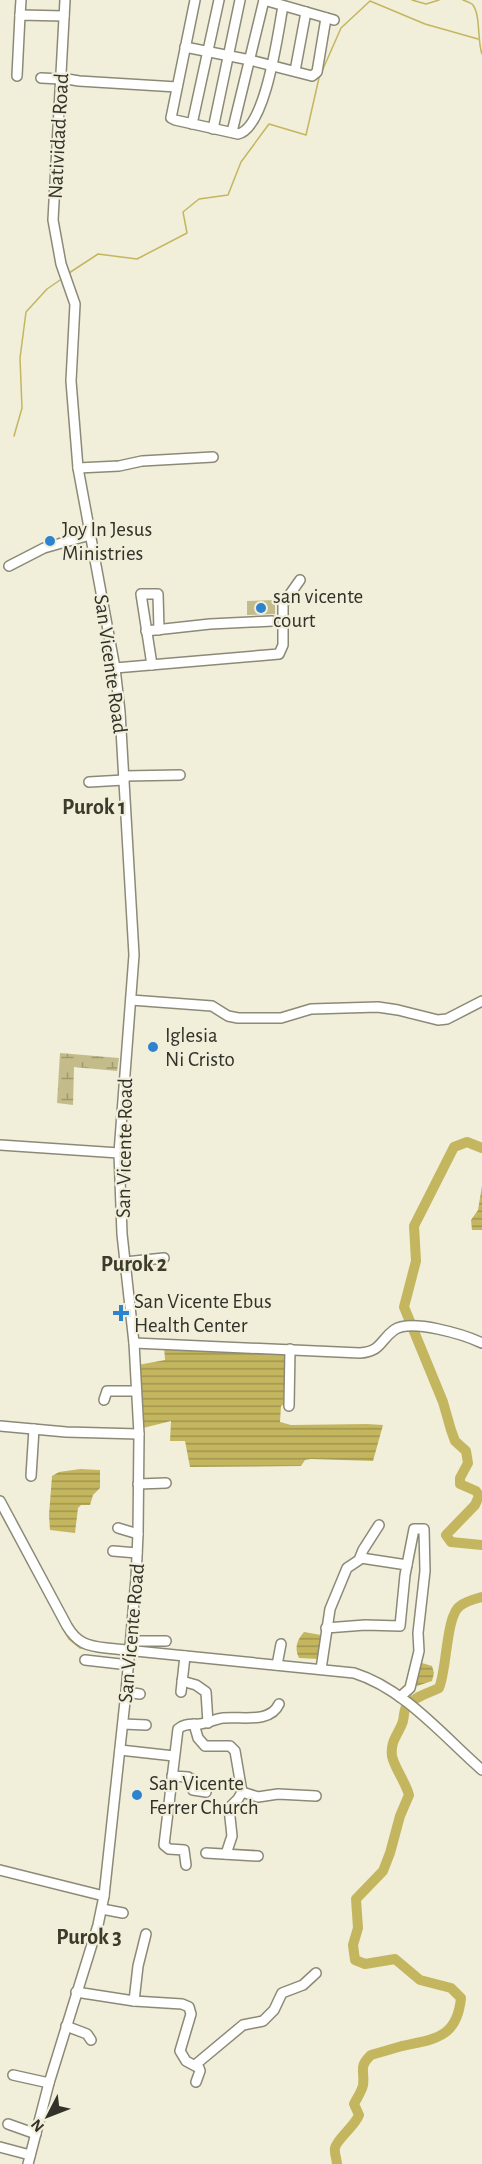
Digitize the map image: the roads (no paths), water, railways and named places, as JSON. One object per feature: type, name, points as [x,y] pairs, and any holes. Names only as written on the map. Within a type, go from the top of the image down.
[{"type":"street","points":[[17,76],[21,0]]},
{"type":"street","name":"Natividad Road","points":[[64,270],[54,236],[53,220],[65,0]]},
{"type":"street","points":[[195,0],[171,118],[232,132],[244,132],[261,109],[283,6]]},
{"type":"street","points":[[192,124],[219,0]]},
{"type":"street","points":[[213,129],[240,0]]},
{"type":"street","points":[[185,47],[229,55],[250,60],[272,65],[312,76],[316,74],[330,19],[264,0],[250,60],[232,132]]},
{"type":"street","points":[[295,71],[306,12]]},
{"type":"street","points":[[20,15],[64,16]]},
{"type":"street","points":[[41,78],[177,87]]},
{"type":"street","name":"San Vicente Road","points":[[29,2160],[49,2083],[102,1909],[129,1665],[138,1534],[139,1434],[119,1153],[134,955],[124,778],[115,668],[78,468],[71,381],[75,304],[64,270]]},
{"type":"street","points":[[78,468],[213,457]]},
{"type":"street","points":[[9,566],[44,548],[90,535]]},
{"type":"street","points":[[115,668],[279,654],[283,645],[283,604],[300,580]]},
{"type":"street","points":[[152,665],[141,594],[158,594],[159,630]]},
{"type":"street","points":[[147,631],[210,624],[272,621]]},
{"type":"street","points":[[89,782],[180,775]]},
{"type":"street","points":[[131,1000],[212,1006],[228,1016],[237,1018],[281,1018],[311,1008],[378,1007],[438,1020],[447,1019],[482,1001]]},
{"type":"street","points":[[0,1144],[119,1153]]},
{"type":"street","points":[[125,1262],[164,1258]]},
{"type":"street","points":[[134,1343],[371,1352],[380,1346],[392,1332],[407,1326],[418,1326],[466,1336],[482,1343]]},
{"type":"street","points":[[289,1406],[290,1349]]},
{"type":"street","points":[[104,1400],[107,1391],[136,1391]]},
{"type":"street","points":[[0,1426],[139,1434]]},
{"type":"street","points":[[31,1476],[34,1429]]},
{"type":"street","points":[[138,1484],[166,1483]]},
{"type":"street","points":[[0,1501],[74,1637],[88,1646],[130,1646],[166,1641]]},
{"type":"street","points":[[321,1669],[330,1610],[347,1568],[360,1558],[379,1525]]},
{"type":"street","points":[[118,1528],[138,1534]]},
{"type":"street","points":[[400,1626],[414,1529],[424,1529],[425,1571],[417,1634],[419,1652],[406,1702]]},
{"type":"street","points":[[113,1551],[137,1553]]},
{"type":"street","points":[[360,1558],[407,1565]]},
{"type":"street","points":[[326,1628],[365,1625],[400,1626],[417,1634]]},
{"type":"street","points":[[277,1665],[281,1644]]},
{"type":"street","points":[[130,1646],[185,1656],[321,1669],[369,1677],[406,1702],[482,1770]]},
{"type":"street","points":[[181,1692],[185,1656]]},
{"type":"street","points":[[85,1660],[129,1665]]},
{"type":"street","points":[[182,1681],[196,1685],[206,1692],[208,1723]]},
{"type":"street","points":[[126,1692],[140,1694]]},
{"type":"street","points":[[186,1865],[184,1850],[168,1850],[164,1845],[178,1729],[183,1725],[208,1723],[222,1718],[256,1718],[271,1713],[279,1704]]},
{"type":"street","points":[[123,1724],[146,1725]]},
{"type":"street","points":[[194,1724],[198,1738],[205,1746],[229,1745],[235,1749],[242,1792],[229,1808],[232,1836],[226,1854]]},
{"type":"street","points":[[120,1750],[174,1756]]},
{"type":"street","points":[[172,1776],[190,1778],[193,1780],[193,1790],[206,1792]]},
{"type":"street","points":[[242,1792],[258,1797],[278,1794],[316,1796]]},
{"type":"street","points":[[206,1853],[258,1856]]},
{"type":"street","points":[[0,1870],[104,1896]]},
{"type":"street","points":[[102,1909],[123,1913]]},
{"type":"street","points":[[134,2001],[138,1966],[146,1934]]},
{"type":"street","points":[[195,2065],[243,2025],[263,2021],[274,2010],[282,1993],[303,1985],[316,1973]]},
{"type":"street","points":[[76,1992],[134,2001],[182,2004],[189,2007],[191,2014],[180,2051],[186,2061],[195,2065],[200,2071],[196,2082]]},
{"type":"street","points":[[66,2026],[87,2034],[91,2040]]},
{"type":"street","points":[[13,2075],[49,2083]]},
{"type":"street","points":[[8,2124],[36,2134]]},
{"type":"street","points":[[0,2148],[29,2160]]},
{"type":"waterway","points":[[412,0],[426,4],[439,0]]},
{"type":"waterway","points":[[463,0],[475,8],[482,54]]},
{"type":"waterway","points":[[69,273],[98,254],[137,259],[187,233],[183,212],[199,199],[228,195],[241,162],[269,124],[306,135],[319,78],[341,28],[370,1],[425,24],[478,39]]},
{"type":"waterway","points":[[14,436],[22,408],[20,358],[26,312],[47,289],[63,278]]},
{"type":"waterway","points":[[482,1148],[467,1142],[454,1147],[414,1226],[416,1261],[404,1307],[443,1402],[455,1441],[466,1451],[468,1463],[460,1478],[460,1484],[476,1491],[479,1496],[475,1505],[446,1535],[451,1542],[482,1545]]},
{"type":"waterway","points":[[25,1558],[69,1639],[80,1648],[86,1648]]},
{"type":"waterway","points":[[337,2164],[336,2144],[359,2115],[354,2104],[362,2087],[363,2066],[367,2059],[371,2055],[425,2041],[442,2034],[455,2021],[459,2011],[461,1998],[451,1988],[420,1980],[395,1959],[365,1964],[355,1960],[353,1945],[358,1928],[356,1899],[383,1871],[409,1795],[392,1756],[394,1741],[403,1721],[405,1708],[417,1698],[439,1688],[449,1631],[455,1611],[465,1603],[482,1597]]},
{"type":"waterway","points":[[403,1705],[440,1737]]},
{"type":"place","name":"Joy In Jesus Ministries","points":[[50,541]]},
{"type":"place","name":"san vicente court","points":[[261,608]]},
{"type":"place","name":"Iglesia Ni Cristo","points":[[153,1047]]},
{"type":"place","name":"San Vicente Ebus Health Center","points":[[121,1313]]},
{"type":"place","name":"San Vicente Ferrer Church","points":[[137,1795]]},
{"type":"district","name":"Purok 1","points":[[94,806]]},
{"type":"district","name":"Purok 2","points":[[134,1263]]},
{"type":"district","name":"Purok 3","points":[[89,1936]]}]
